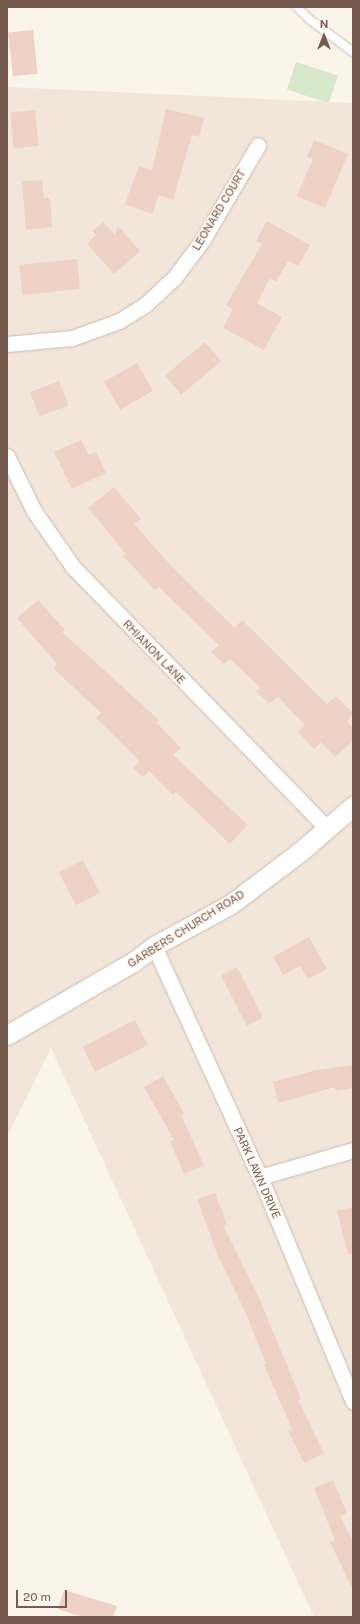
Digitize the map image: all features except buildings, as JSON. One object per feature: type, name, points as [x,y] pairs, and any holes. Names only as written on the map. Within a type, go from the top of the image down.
[{"type":"street","name":"LEONARD COURT","points":[[7,344],[72,338],[119,321],[146,304],[169,284],[202,241],[258,145]]},
{"type":"street","name":"RHIANON LANE","points":[[7,456],[42,524],[73,567],[328,829]]},
{"type":"street","name":"GARBERS CHURCH ROAD","points":[[7,1035],[133,962],[154,946],[231,904],[328,829],[353,806]]},
{"type":"street","name":"PARK LAWN DRIVE","points":[[154,946],[260,1177],[353,1402]]},
{"type":"street","points":[[260,1177],[353,1150]]},
{"type":"lane","points":[[297,7],[309,20],[353,52]]},
{"type":"shaded area","points":[[7,87],[353,103],[353,1617],[314,1617],[51,1048],[7,1137]]},
{"type":"green space","points":[[296,62],[338,76],[329,103],[287,90]]}]
